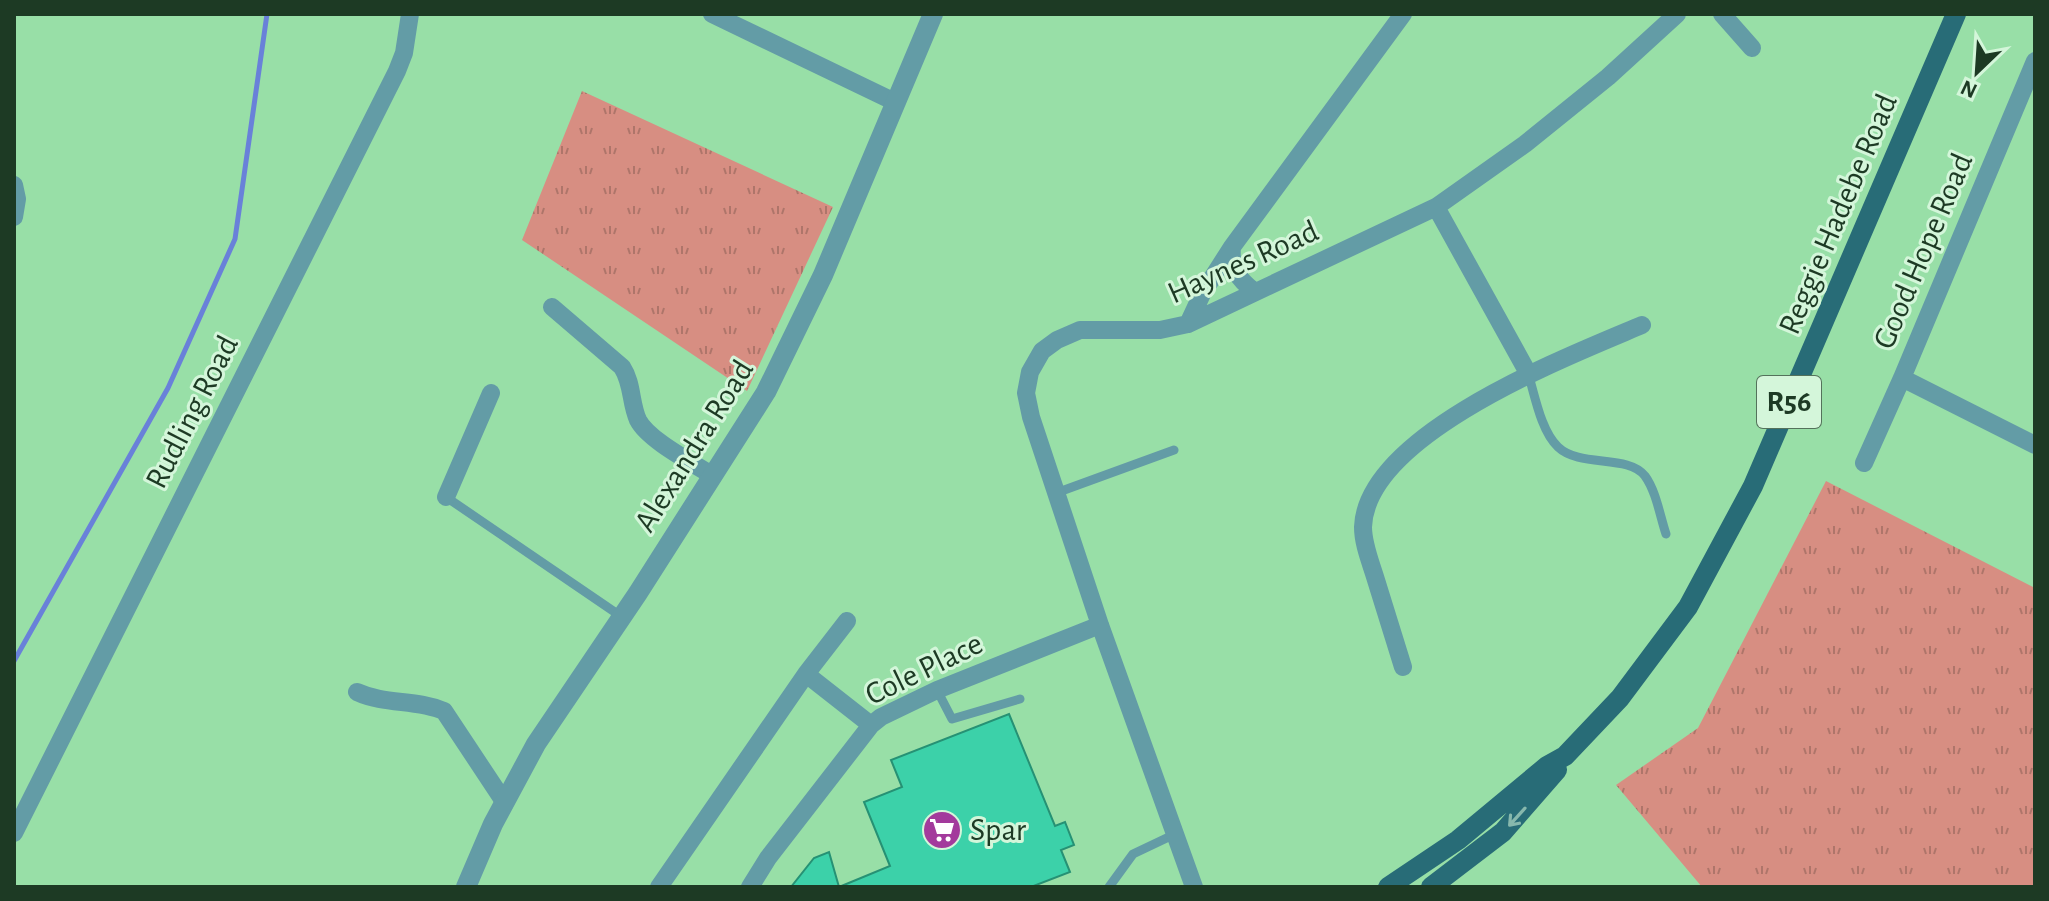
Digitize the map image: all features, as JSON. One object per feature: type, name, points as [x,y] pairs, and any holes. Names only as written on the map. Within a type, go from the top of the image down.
[{"type":"main road","name":"Reggie Hadebe Road","points":[[1431,887],[1503,832],[1555,774],[1565,756],[1620,698],[1688,607],[1753,486],[1956,14]]},
{"type":"main road","name":"Reggie Hadebe Road","points":[[1388,887],[1458,840],[1547,766],[1565,756]]},
{"type":"street","name":"Rudling Road","points":[[14,833],[397,71],[404,53],[410,14]]},
{"type":"street","points":[[712,14],[895,102]]},
{"type":"street","name":"Alexandra Road","points":[[466,887],[536,744],[622,617],[766,392],[823,275],[933,14]]},
{"type":"street","points":[[1188,324],[1202,294],[1232,247],[1403,14]]},
{"type":"street","name":"Haynes Road","points":[[1194,887],[1100,625],[1031,417],[1026,393],[1030,372],[1042,351],[1080,330],[1160,330],[1188,324],[1436,207],[1525,144],[1608,77],[1677,14]]},
{"type":"street","points":[[1722,14],[1752,48]]},
{"type":"street","name":"Good Hope Road","points":[[1864,463],[2035,61]]},
{"type":"street","points":[[14,185],[17,199],[14,217]]},
{"type":"street","points":[[1436,207],[1528,373]]},
{"type":"street","points":[[1232,247],[1231,260],[1238,277],[1255,292]]},
{"type":"street","points":[[552,307],[622,367],[630,379],[635,412],[649,434],[713,476]]},
{"type":"street","points":[[1403,667],[1363,538],[1368,500],[1394,465],[1427,435],[1528,373],[1642,325]]},
{"type":"street","points":[[1902,378],[2035,445]]},
{"type":"street","points":[[446,497],[491,393]]},
{"type":"street","points":[[659,887],[806,674],[847,621]]},
{"type":"street","name":"Cole Place","points":[[750,887],[768,858],[871,725],[881,717],[937,690],[1100,625]]},
{"type":"street","points":[[806,674],[871,725]]},
{"type":"street","points":[[357,692],[373,699],[444,711],[505,803]]},
{"type":"lane","points":[[1528,373],[1547,428],[1559,448],[1575,456],[1639,470],[1649,482],[1666,534]]},
{"type":"lane","points":[[1056,493],[1174,450]]},
{"type":"lane","points":[[446,497],[622,617]]},
{"type":"lane","points":[[937,690],[952,719],[1020,699]]},
{"type":"lane","points":[[1109,887],[1133,854],[1173,835]]},
{"type":"green space","points":[[582,91],[833,207],[747,391],[522,240]]},
{"type":"green space","points":[[1826,481],[2035,588],[2035,887],[1702,887],[1616,785],[1698,728]]},
{"type":"building","points":[[1009,714],[1055,826],[1065,822],[1074,845],[1061,850],[1070,872],[1031,887],[839,887],[890,866],[864,802],[902,787],[891,760]]},
{"type":"building","points":[[829,852],[839,887],[791,887],[814,858]]},
{"type":"waterway","points":[[14,661],[168,388],[235,239],[267,14]]},
{"type":"place","name":"Spar","points":[[942,830]]}]
